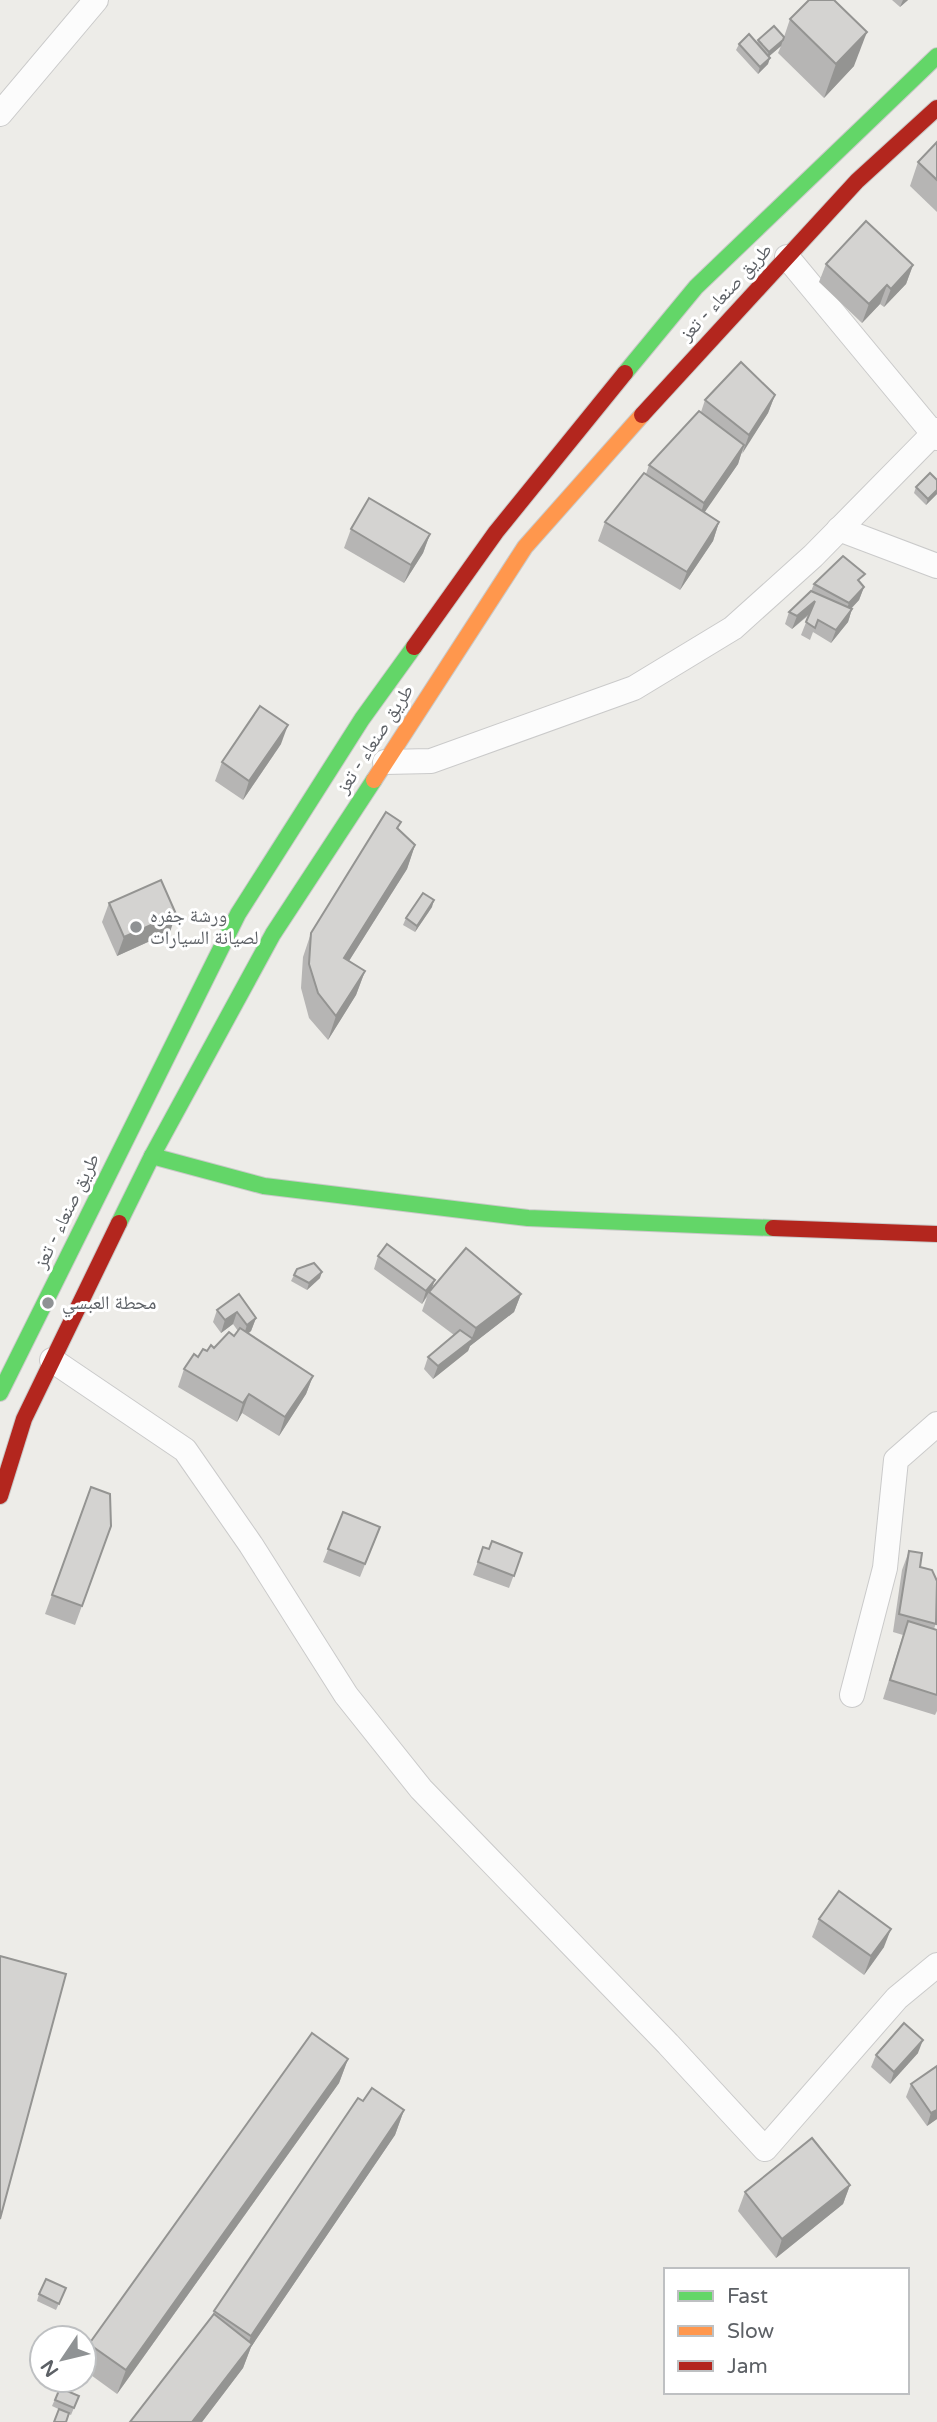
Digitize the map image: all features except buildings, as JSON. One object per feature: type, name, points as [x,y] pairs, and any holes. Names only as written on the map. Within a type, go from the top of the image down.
[{"type":"main road","name":"طريق صنعاء - تعز","points":[[0,1393],[238,914],[362,719],[496,533],[696,287],[937,56]]},
{"type":"main road","name":"طريق صنعاء - تعز","points":[[0,1496],[24,1419],[52,1360],[152,1156],[273,934],[525,547],[857,181],[937,108]]},
{"type":"main road","points":[[152,1156],[264,1186],[528,1218],[937,1234]]},
{"type":"street","points":[[0,114],[96,0]]},
{"type":"street","points":[[386,762],[431,761],[634,688],[733,628],[936,434],[787,257]]},
{"type":"street","points":[[839,529],[937,566]]},
{"type":"street","points":[[52,1360],[185,1450],[251,1545],[346,1695],[421,1789],[668,2044],[765,2149],[897,1997],[937,1965]]},
{"type":"street","points":[[852,1695],[886,1568],[896,1460],[937,1424]]},
{"type":"traffic: fast","points":[[625,373],[696,287],[937,56]]},
{"type":"traffic: fast","points":[[0,1393],[238,914],[362,719],[414,647]]},
{"type":"traffic: fast","points":[[119,1223],[152,1156],[273,934],[374,780]]},
{"type":"traffic: fast","points":[[152,1156],[264,1186],[528,1218],[773,1228]]},
{"type":"traffic: slow","points":[[374,780],[525,547],[642,415]]},
{"type":"traffic: jam","points":[[642,415],[857,181],[937,108]]},
{"type":"traffic: jam","points":[[414,647],[496,532],[625,373]]},
{"type":"traffic: jam","points":[[0,1496],[24,1419],[119,1223]]},
{"type":"traffic: jam","points":[[773,1228],[937,1234]]},
{"type":"place","name":"ورشة جفره لصيانة السيارات","points":[[136,927]]},
{"type":"place","name":"محطة العبسي","points":[[48,1303]]}]
